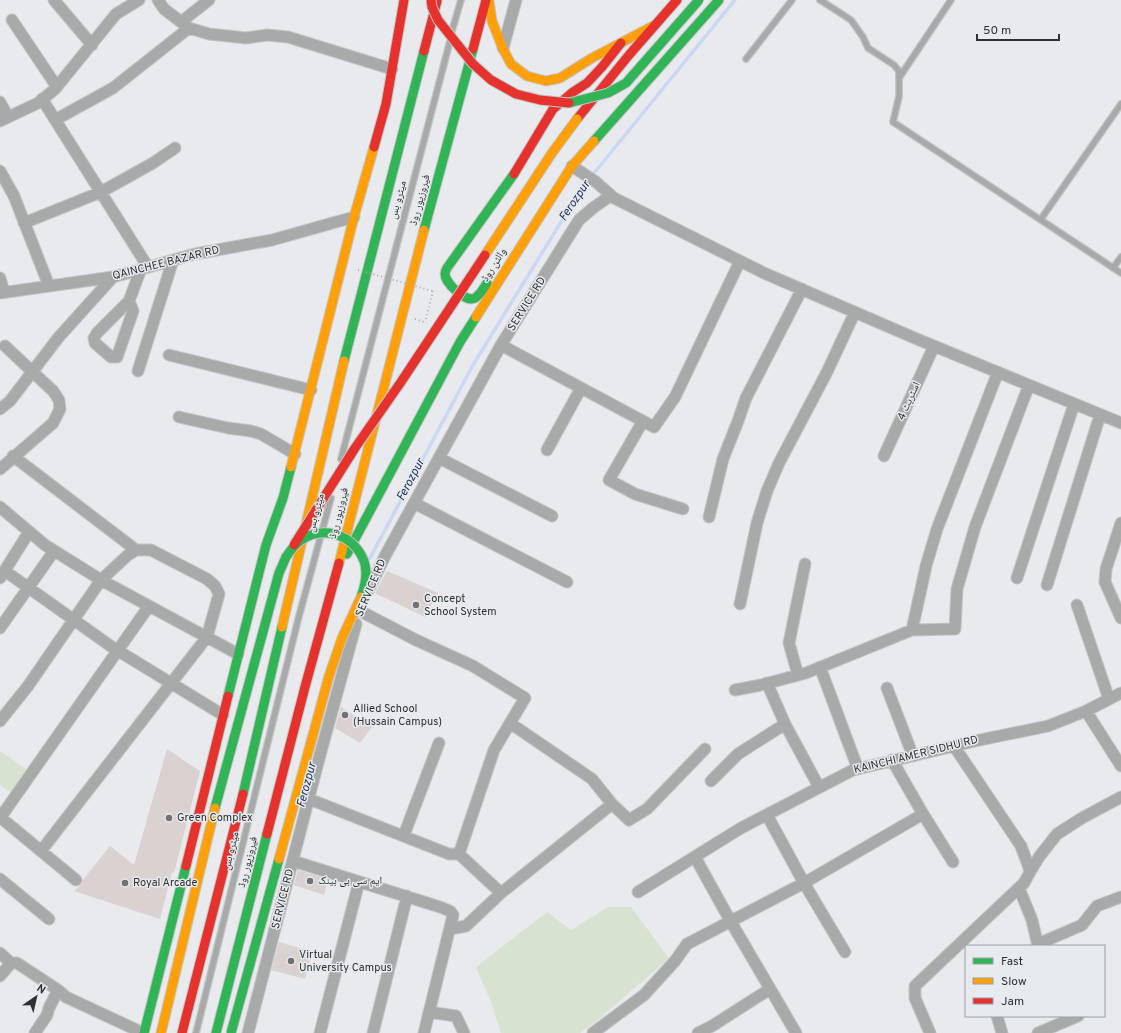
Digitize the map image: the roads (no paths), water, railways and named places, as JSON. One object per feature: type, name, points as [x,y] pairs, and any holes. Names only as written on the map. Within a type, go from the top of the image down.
[{"type":"main road","points":[[144,1033],[266,545],[284,498],[354,217],[386,104],[404,0]]},
{"type":"main road","points":[[431,0],[432,7],[438,20],[473,64],[491,80],[516,94],[540,100],[570,103],[608,93],[626,82],[699,0]]},
{"type":"main road","name":"فیروزپور روڈ","points":[[182,1033],[243,796],[342,369],[437,0]]},
{"type":"main road","points":[[487,0],[492,21],[503,49],[511,64],[527,76],[546,81],[560,78],[592,58],[654,26]]},
{"type":"main road","name":"فیروزپور روڈ","points":[[216,1033],[305,687],[487,0]]},
{"type":"main road","points":[[161,1033],[214,811],[279,573],[286,556],[356,448],[548,160],[577,119],[677,0]]},
{"type":"main road","name":"والٹن روڈ","points":[[336,574],[460,342],[552,195],[572,166],[719,0]]},
{"type":"main road","points":[[491,274],[479,295],[472,299],[454,289],[445,275],[450,262],[518,168],[553,109],[573,92],[587,83],[622,42]]},
{"type":"main road","points":[[540,197],[552,195]]},
{"type":"main road","points":[[231,1033],[327,682],[341,641],[364,590],[367,574],[363,557],[355,544],[341,535],[328,532],[314,534],[298,542],[286,556]]},
{"type":"street","points":[[54,0],[92,45]]},
{"type":"street","points":[[0,102],[4,119],[38,103],[57,87],[116,14],[138,0]]},
{"type":"street","points":[[158,0],[164,9],[185,24],[209,34],[246,38],[267,35],[288,37],[392,69]]},
{"type":"street","points":[[55,120],[112,88],[185,24],[209,0]]},
{"type":"street","points":[[503,49],[516,0]]},
{"type":"street","points":[[12,20],[57,87]]},
{"type":"street","points":[[42,99],[101,192],[144,268],[129,301],[97,333],[94,338],[95,343],[111,357],[117,357],[133,311],[129,301]]},
{"type":"street","points":[[24,223],[101,192],[153,163],[175,148]]},
{"type":"street","points":[[572,166],[596,182],[610,196],[740,261],[934,346],[1121,423]]},
{"type":"street","points":[[0,171],[14,196],[49,286]]},
{"type":"street","name":"SERVICE RD","points":[[248,1033],[360,611],[385,556],[501,345],[579,220],[610,196]]},
{"type":"street","name":"QAINCHEE BAZAR RD","points":[[2,293],[113,277],[195,254],[272,240],[354,217]]},
{"type":"street","points":[[138,371],[173,260]]},
{"type":"street","points":[[501,345],[654,427],[675,397],[740,261]]},
{"type":"street","points":[[0,409],[10,401],[58,338],[113,277]]},
{"type":"street","points":[[0,278],[2,293]]},
{"type":"street","points":[[709,517],[723,459],[746,398],[802,289]]},
{"type":"street","points":[[740,604],[757,523],[767,490],[779,463],[827,372],[855,312]]},
{"type":"street","points":[[0,469],[13,456],[53,423],[60,409],[59,400],[52,391],[5,346]]},
{"type":"street","name":"اسٹریٹ 4","points":[[884,456],[934,346]]},
{"type":"street","points":[[169,355],[310,390]]},
{"type":"street","points":[[912,630],[926,566],[937,529],[998,372]]},
{"type":"street","points":[[735,690],[798,675],[912,630],[955,630],[957,589],[975,527],[1029,385]]},
{"type":"street","points":[[547,450],[581,388]]},
{"type":"street","points":[[1017,578],[1074,404]]},
{"type":"street","points":[[1047,586],[1100,415]]},
{"type":"street","points":[[179,417],[261,434],[295,454]]},
{"type":"street","points":[[643,422],[610,480],[635,494],[683,509]]},
{"type":"street","points":[[13,456],[136,550]]},
{"type":"street","points":[[439,458],[552,516]]},
{"type":"street","points":[[414,503],[567,582]]},
{"type":"street","points":[[0,507],[54,551],[101,580],[238,654]]},
{"type":"street","points":[[1121,523],[1106,569],[1105,582],[1121,618]]},
{"type":"street","points":[[29,532],[2,574],[28,588],[119,651],[223,714]]},
{"type":"street","points":[[0,721],[28,686],[101,580],[128,555],[136,550],[151,550],[207,579],[215,586],[219,594],[207,637],[41,851]]},
{"type":"street","points":[[0,628],[54,551]]},
{"type":"street","points":[[798,675],[789,643],[805,564]]},
{"type":"street","points":[[1077,605],[1109,699]]},
{"type":"street","points":[[76,880],[0,817],[150,606]]},
{"type":"street","points":[[360,611],[416,640],[473,666],[525,698],[494,750],[459,854]]},
{"type":"street","points":[[820,667],[858,769]]},
{"type":"street","points":[[767,683],[785,724],[819,787]]},
{"type":"street","points":[[887,688],[913,756]]},
{"type":"street","name":"KAINCHI AMER SIDHU RD","points":[[638,892],[741,828],[819,787],[858,769],[975,740],[1048,726],[1086,711],[1121,693]]},
{"type":"street","points":[[1086,711],[1121,766]]},
{"type":"street","points":[[510,723],[592,780],[612,804],[630,820],[647,809],[705,748]]},
{"type":"street","points":[[711,781],[738,754],[785,724]]},
{"type":"street","points":[[404,835],[439,743]]},
{"type":"street","points":[[954,746],[1021,846],[1030,872]]},
{"type":"street","points":[[892,760],[923,814],[954,862]]},
{"type":"street","points":[[930,1033],[915,998],[915,986],[964,944],[1024,883],[1039,857],[1057,834],[1082,818],[1121,797]]},
{"type":"street","points":[[309,799],[404,835],[449,854],[459,854],[501,893]]},
{"type":"street","points":[[450,930],[466,926],[501,893],[612,804]]},
{"type":"street","points":[[593,1033],[644,995],[675,961],[687,944],[804,883],[923,814]]},
{"type":"street","points":[[767,815],[804,883],[845,952]]},
{"type":"street","points":[[695,857],[796,1033]]},
{"type":"street","points":[[293,861],[407,896],[450,911],[454,915],[424,1033]]},
{"type":"street","points":[[0,880],[49,919]]},
{"type":"street","points":[[320,1033],[359,882]]},
{"type":"street","points":[[1019,888],[1032,920],[1038,945],[1082,925],[1097,906],[1121,897]]},
{"type":"street","points":[[372,1033],[407,896]]},
{"type":"street","points":[[0,954],[11,963],[17,963],[66,997],[144,1033]]},
{"type":"street","points":[[0,976],[11,963]]},
{"type":"street","points":[[698,1033],[712,1026],[770,989]]},
{"type":"street","points":[[35,1033],[47,1015],[58,990]]},
{"type":"street","points":[[429,1012],[456,1016],[464,1033]]},
{"type":"street","points":[[997,1017],[1002,1033]]},
{"type":"street","points":[[1038,1033],[1066,1018]]},
{"type":"lane","name":"میٹرو بس","points":[[196,1033],[298,620],[461,0]]},
{"type":"lane","points":[[746,59],[792,0]]},
{"type":"lane","points":[[820,0],[851,20],[863,37],[868,48],[894,65],[899,71],[899,96],[893,122],[1121,273]]},
{"type":"lane","points":[[899,79],[951,0]]},
{"type":"lane","points":[[1041,219],[1121,104]]},
{"type":"lane","points":[[1113,268],[1121,257]]},
{"type":"waterway","name":"Ferozpur","points":[[370,558],[473,365],[582,188],[735,0]]},
{"type":"place","name":"Concept School System","points":[[416,605]]},
{"type":"place","name":"Allied School (Hussain Campus)","points":[[345,715]]},
{"type":"place","name":"Green Complex","points":[[169,818]]},
{"type":"place","name":"ایم سی بی بینک","points":[[310,881]]},
{"type":"place","name":"Royal Arcade","points":[[125,883]]},
{"type":"place","name":"Virtual University Campus","points":[[291,961]]}]
